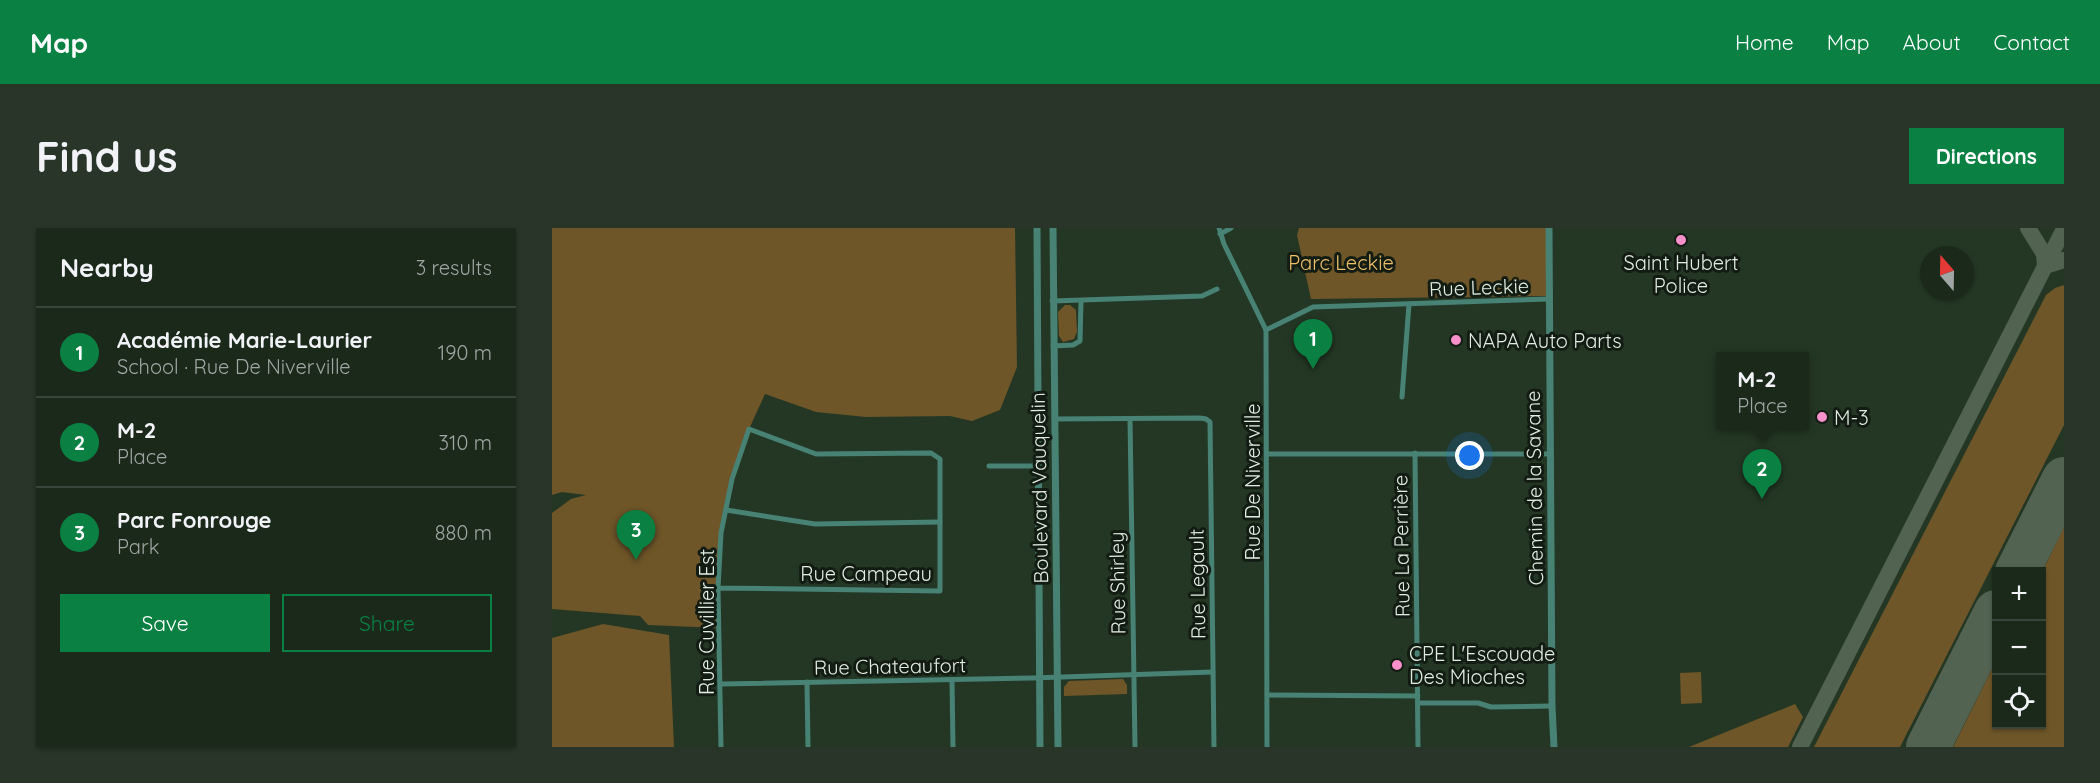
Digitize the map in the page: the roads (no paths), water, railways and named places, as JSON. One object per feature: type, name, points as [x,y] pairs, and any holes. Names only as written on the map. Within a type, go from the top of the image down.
[{"type":"street","name":"Boulevard Vauquelin","points":[[1037,228],[1040,747]]},
{"type":"street","name":"Boulevard Vauquelin","points":[[1053,228],[1058,747]]},
{"type":"street","points":[[1219,231],[1231,228]]},
{"type":"street","name":"Chemin de la Savane","points":[[1549,228],[1554,747]]},
{"type":"street","name":"Rue De Niverville","points":[[1219,231],[1266,330],[1267,747]]},
{"type":"street","points":[[1052,301],[1202,296],[1217,290]]},
{"type":"street","name":"Rue Leckie","points":[[1266,330],[1313,307],[1549,299]]},
{"type":"street","points":[[1053,346],[1073,345],[1080,341],[1081,301]]},
{"type":"street","name":"Rue Leckie","points":[[1402,397],[1409,304]]},
{"type":"street","name":"Rue Legault","points":[[1130,419],[1200,418],[1208,420],[1210,425],[1214,747]]},
{"type":"street","points":[[1054,419],[1130,419]]},
{"type":"street","name":"Rue Shirley","points":[[1130,419],[1135,747]]},
{"type":"street","name":"Rue Cuvillier Est","points":[[721,747],[718,588],[721,533],[732,479],[749,429]]},
{"type":"street","name":"Rue Campeau","points":[[718,588],[940,591],[940,459],[931,453],[816,454],[749,429]]},
{"type":"street","name":"Rue La Perrière","points":[[1415,453],[1418,747]]},
{"type":"street","points":[[1267,454],[1550,454]]},
{"type":"street","name":"Boulevard Vauquelin","points":[[990,466],[1039,466]]},
{"type":"street","points":[[726,510],[814,524],[940,522]]},
{"type":"street","name":"Rue Chateaufort","points":[[721,684],[1213,672]]},
{"type":"street","points":[[952,680],[953,747]]},
{"type":"street","points":[[807,682],[808,747]]},
{"type":"street","points":[[1267,695],[1418,699],[1478,703],[1491,707],[1552,706]]},
{"type":"place","name":"Saint Hubert Police","points":[[1681,240]]},
{"type":"place","name":"NAPA Auto Parts","points":[[1456,340]]},
{"type":"place","name":"Académie Marie-Laurier","points":[[1313,369]]},
{"type":"place","name":"M-3","points":[[1822,417]]},
{"type":"place","name":"M-2","points":[[1762,499]]},
{"type":"place","name":"Parc Fonrouge","points":[[636,560]]},
{"type":"place","name":"CPE L'Escouade Des Mioches","points":[[1397,665]]},
{"type":"park label","name":"Parc Leckie","points":[[1341,262]]}]
